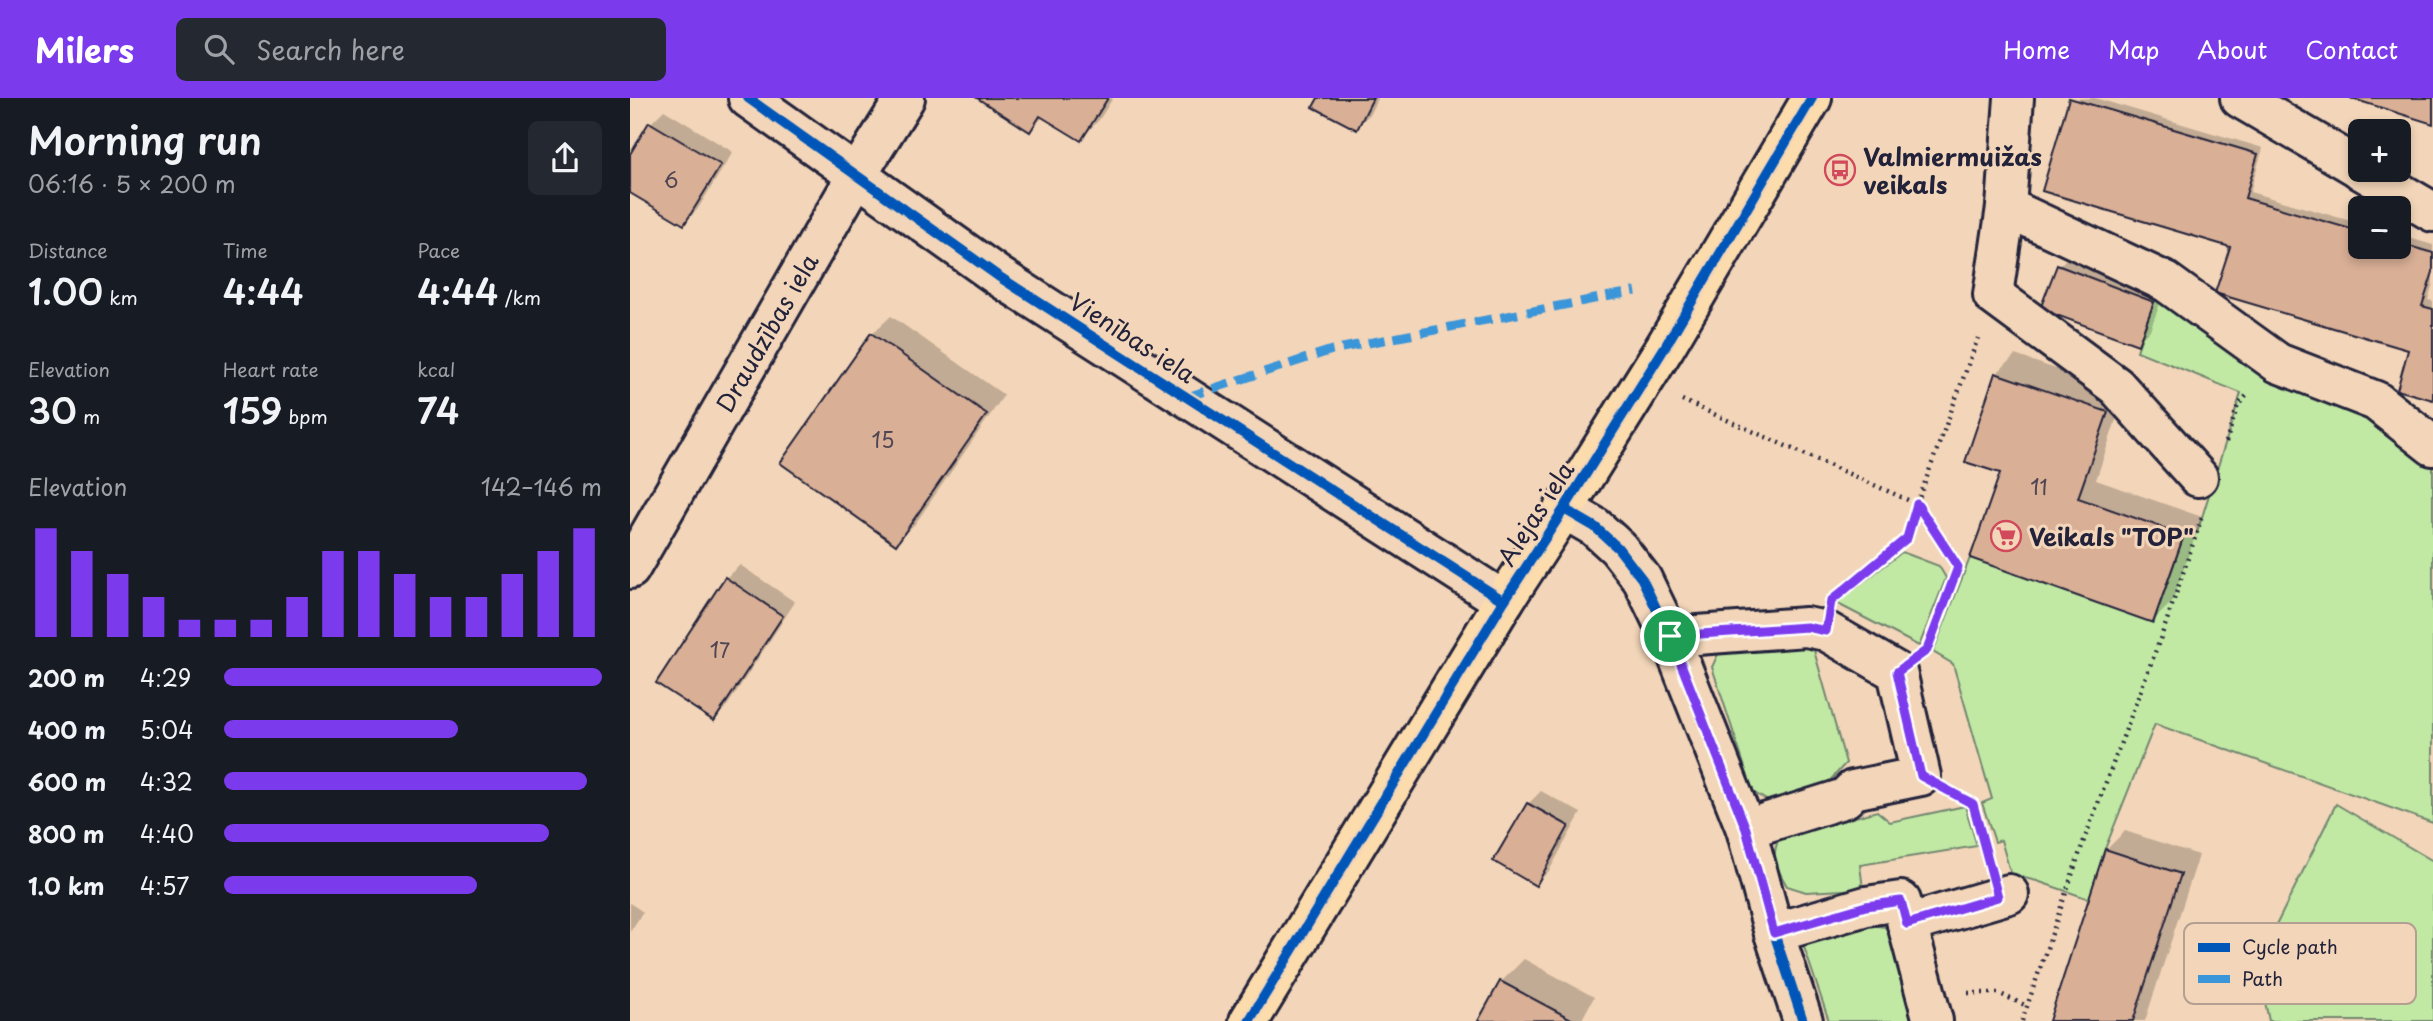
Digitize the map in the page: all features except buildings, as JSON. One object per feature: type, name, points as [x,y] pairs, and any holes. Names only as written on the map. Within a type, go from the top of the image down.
[{"type":"main road","name":"Alejas iela","points":[[1249,1021],[1503,601],[1665,347],[1812,98]]},
{"type":"street","name":"Vienības iela","points":[[748,98],[998,276],[1503,601]]},
{"type":"street","name":"Draudzības iela","points":[[630,569],[857,175],[905,98]]},
{"type":"street","points":[[2014,98],[2006,207],[1993,295],[2116,386],[2202,492]]},
{"type":"street","points":[[2240,98],[2348,162]]},
{"type":"street","points":[[2382,182],[2433,212]]},
{"type":"street","points":[[2006,207],[2166,282],[2278,363],[2376,401],[2433,446]]},
{"type":"street","points":[[1564,509],[1595,527],[1618,548],[1642,579],[1670,636],[1746,829],[1774,933],[1803,1021]]},
{"type":"street","points":[[1670,636],[1807,627],[1826,631],[1897,672],[1921,776],[1853,790],[1845,798],[1746,829]]},
{"type":"street","points":[[1907,924],[2003,896]]},
{"type":"street","points":[[1774,933],[1866,906],[1901,901],[1930,1007]]},
{"type":"path","points":[[1826,631],[1831,601],[1907,538],[1993,295]]},
{"type":"path","points":[[2225,444],[2238,405],[2278,363]]},
{"type":"path","points":[[1681,400],[1917,504],[1958,567],[1927,650],[1897,672]]},
{"type":"path","points":[[2022,1021],[2083,843],[2165,626],[2202,492]]},
{"type":"path","points":[[1921,776],[1973,804],[2003,896]]},
{"type":"path","points":[[1930,1007],[1998,993],[2027,1006]]},
{"type":"green space","points":[[2158,299],[2367,414],[2433,460],[2433,823],[2155,724],[2105,849],[2089,899],[2011,875],[2001,840],[1995,842],[1982,803],[1992,799],[1953,664],[1933,652],[1970,558],[2154,622],[2184,535],[2197,533],[2241,393],[2137,351],[2154,302]]},
{"type":"green space","points":[[1902,552],[1939,566],[1946,578],[1919,646],[1836,603]]},
{"type":"green space","points":[[1805,644],[1813,647],[1846,763],[1824,787],[1788,800],[1768,801],[1753,792],[1712,667],[1718,654],[1732,649]]},
{"type":"green space","points":[[2336,804],[2433,861],[2433,1021],[2269,1021],[2265,1004],[2416,1004],[2416,923],[2277,923]]},
{"type":"green space","points":[[1965,806],[1977,846],[1860,865],[1863,889],[1806,892],[1787,886],[1776,863],[1775,852],[1779,838],[1877,811],[1890,822]]},
{"type":"green space","points":[[1855,923],[1885,927],[1895,939],[1920,1021],[1829,1021],[1802,941]]},
{"type":"marked path","points":[[1187,397],[1332,350],[1636,291]]},
{"type":"cycle path","points":[[748,98],[998,276],[1504,601]]},
{"type":"cycle path","points":[[1249,1021],[1504,601],[1665,347],[1812,98]]},
{"type":"cycle path","points":[[1564,509],[1595,527],[1618,548],[1642,579],[1670,637],[1746,829],[1774,933],[1803,1021]]},
{"type":"place","name":"Valmiermuižas veikals","points":[[1840,170]]},
{"type":"place","name":"Veikals \"TOP\"","points":[[2006,536]]},
{"type":"route","points":[[1917,504],[1958,567],[1927,650],[1897,672],[1921,776],[1973,804],[1998,897],[1907,924],[1901,901],[1866,906],[1774,933],[1746,829],[1670,636],[1807,627],[1826,631],[1831,601],[1907,538],[1917,504]]}]
